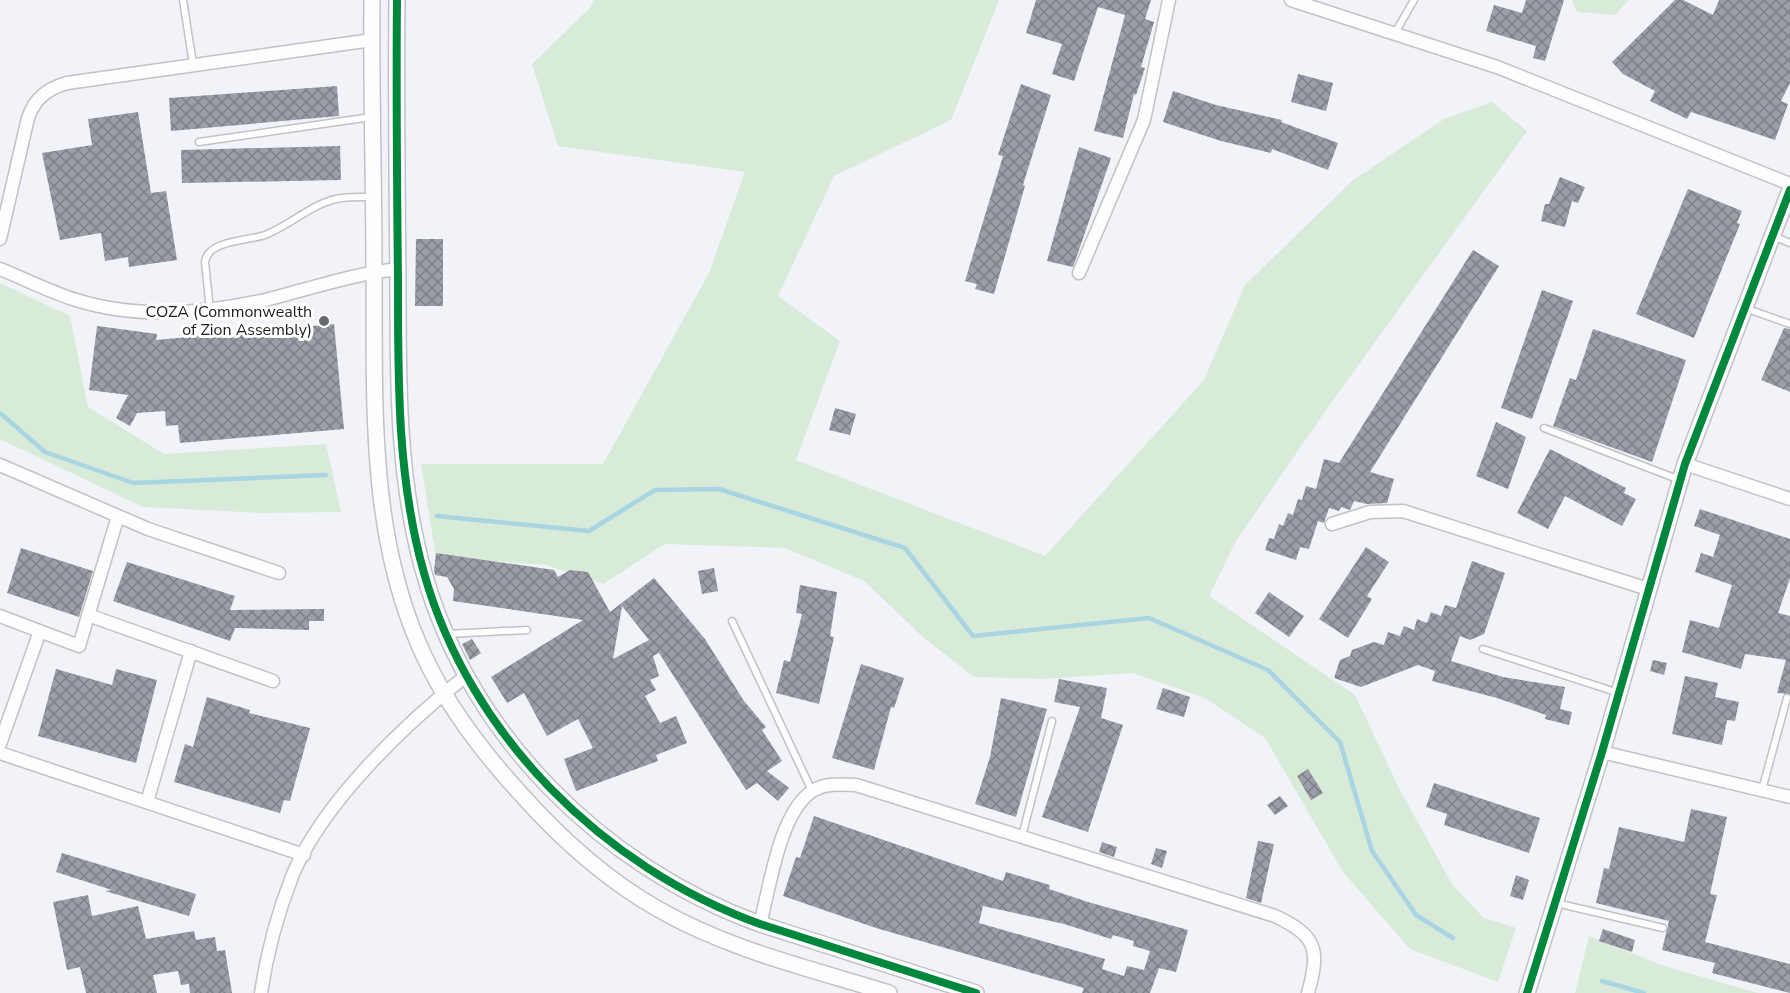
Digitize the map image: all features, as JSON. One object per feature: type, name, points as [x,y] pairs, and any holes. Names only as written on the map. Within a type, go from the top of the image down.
[{"type":"street","points":[[372,0],[374,363],[378,471],[385,521],[397,577],[417,639],[444,693],[501,772],[556,834],[606,874],[659,910],[754,951],[890,993]]},
{"type":"street","points":[[397,0],[398,269],[403,468],[424,573],[444,634],[467,675],[520,756],[573,812],[620,850],[671,884],[731,914],[976,993]]},
{"type":"street","points":[[1080,273],[1144,120],[1169,0]]},
{"type":"street","points":[[1291,0],[1497,67],[1790,183]]},
{"type":"street","points":[[0,239],[28,118],[32,105],[42,95],[67,83],[372,40]]},
{"type":"street","points":[[1527,993],[1602,752],[1680,480],[1790,190]]},
{"type":"street","points":[[0,269],[88,302],[144,313],[210,310],[263,300],[374,271],[398,269]]},
{"type":"street","points":[[0,465],[118,516],[279,573]]},
{"type":"street","points":[[1685,465],[1790,499]]},
{"type":"street","points":[[1332,524],[1370,512],[1403,512],[1648,589]]},
{"type":"street","points":[[0,616],[79,646],[118,516]]},
{"type":"street","points":[[88,615],[273,681]]},
{"type":"street","points":[[0,744],[40,631]]},
{"type":"street","points":[[147,802],[191,651]]},
{"type":"street","points":[[261,993],[276,921],[294,872],[321,826],[346,793],[406,726],[467,675]]},
{"type":"street","points":[[1602,752],[1790,796]]},
{"type":"street","points":[[0,753],[304,855]]},
{"type":"street","points":[[760,924],[788,822],[797,806],[812,791],[835,784],[856,785],[1275,916],[1298,927],[1310,939],[1316,953],[1308,993]]},
{"type":"lane","points":[[183,0],[193,64]]},
{"type":"lane","points":[[1395,33],[1414,0]]},
{"type":"lane","points":[[199,142],[372,117]]},
{"type":"lane","points":[[210,310],[205,262],[212,248],[265,234],[337,199],[373,196]]},
{"type":"lane","points":[[1772,235],[1790,243]]},
{"type":"lane","points":[[1745,308],[1790,324]]},
{"type":"lane","points":[[1544,428],[1680,480]]},
{"type":"lane","points":[[732,621],[812,791]]},
{"type":"lane","points":[[444,634],[527,630]]},
{"type":"lane","points":[[1483,649],[1619,693]]},
{"type":"lane","points":[[1762,790],[1787,698]]},
{"type":"lane","points":[[1022,837],[1052,721]]},
{"type":"lane","points":[[1556,902],[1662,928]]},
{"type":"green space","points":[[594,0],[999,0],[951,120],[834,176],[778,296],[840,341],[796,460],[1045,556],[1204,380],[1245,285],[1352,181],[1444,119],[1492,102],[1527,131],[1326,410],[1236,541],[1209,596],[1355,695],[1399,788],[1453,886],[1484,918],[1516,928],[1498,982],[1410,949],[1343,872],[1265,738],[1205,698],[1133,673],[1045,679],[974,677],[924,638],[864,581],[785,548],[665,544],[603,584],[546,565],[436,557],[421,464],[603,464],[709,273],[745,172],[558,146],[532,64],[591,7]]},
{"type":"green space","points":[[1572,0],[1629,0],[1615,15],[1577,12]]},
{"type":"green space","points":[[0,283],[70,316],[88,407],[164,454],[326,444],[341,512],[262,513],[143,507],[0,439]]},
{"type":"green space","points":[[1589,936],[1661,965],[1758,993],[1575,993]]},
{"type":"building","points":[[1036,0],[1151,0],[1145,19],[1154,22],[1141,67],[1145,68],[1136,95],[1134,94],[1123,138],[1094,131],[1125,15],[1098,7],[1074,81],[1052,74],[1062,44],[1026,33]]},
{"type":"building","points":[[1526,0],[1564,0],[1545,61],[1533,58],[1536,46],[1486,31],[1494,5],[1522,13]]},
{"type":"building","points":[[1675,0],[1683,0],[1713,15],[1719,0],[1790,0],[1790,83],[1781,101],[1788,104],[1775,140],[1691,112],[1687,119],[1650,101],[1655,91],[1623,74],[1612,62]]},
{"type":"building","points":[[1298,74],[1333,83],[1326,111],[1291,102]]},
{"type":"building","points":[[1021,84],[1051,95],[1023,185],[1025,186],[994,294],[975,289],[977,284],[965,281],[1003,156],[998,155]]},
{"type":"building","points":[[337,86],[339,116],[171,131],[169,98]]},
{"type":"building","points":[[1173,91],[1216,105],[1282,120],[1281,122],[1338,143],[1328,170],[1272,149],[1271,153],[1221,141],[1163,122]]},
{"type":"building","points":[[138,112],[151,193],[166,191],[177,260],[129,267],[128,257],[105,261],[101,233],[60,240],[42,153],[92,145],[88,119]]},
{"type":"building","points":[[340,146],[341,180],[182,183],[181,150]]},
{"type":"building","points":[[1079,147],[1111,158],[1073,267],[1047,261]]},
{"type":"building","points":[[1560,177],[1585,187],[1578,203],[1572,201],[1565,227],[1541,221],[1545,204],[1549,204]]},
{"type":"building","points":[[1688,189],[1742,211],[1737,223],[1740,224],[1694,338],[1636,314]]},
{"type":"building","points":[[416,239],[443,239],[443,306],[415,306]]},
{"type":"building","points":[[1473,250],[1499,266],[1370,472],[1394,479],[1387,503],[1367,504],[1354,501],[1350,510],[1341,507],[1339,511],[1329,508],[1324,523],[1318,521],[1309,549],[1300,547],[1296,560],[1265,550],[1269,538],[1274,539],[1279,524],[1283,526],[1288,513],[1293,515],[1298,499],[1302,500],[1306,486],[1316,489],[1324,459],[1339,463]]},
{"type":"building","points":[[1542,290],[1573,301],[1532,419],[1501,408]]},
{"type":"building","points":[[334,324],[344,429],[180,443],[178,425],[166,426],[165,411],[137,413],[130,426],[116,418],[128,395],[89,390],[97,326],[157,334],[156,340]]},
{"type":"building","points":[[1784,328],[1790,329],[1790,392],[1761,380]]},
{"type":"building","points":[[1593,329],[1686,360],[1652,462],[1553,426],[1570,378],[1576,380]]},
{"type":"building","points":[[835,408],[856,414],[850,435],[829,430]]},
{"type":"building","points":[[1496,422],[1526,437],[1508,489],[1476,476]]},
{"type":"building","points":[[1550,449],[1626,488],[1624,493],[1636,499],[1622,526],[1565,496],[1548,529],[1517,513]]},
{"type":"building","points":[[1700,509],[1790,539],[1790,578],[1778,613],[1790,616],[1790,694],[1777,693],[1786,660],[1745,654],[1741,669],[1682,652],[1690,620],[1719,628],[1732,585],[1695,572],[1701,553],[1713,557],[1720,535],[1694,526]]},
{"type":"building","points":[[1366,547],[1389,562],[1367,596],[1372,599],[1348,638],[1319,619]]},
{"type":"building","points":[[21,548],[93,571],[79,617],[7,593]]},
{"type":"building","points":[[436,553],[554,570],[558,577],[570,570],[588,572],[610,612],[654,578],[705,639],[744,701],[766,727],[762,730],[782,761],[767,771],[789,788],[778,801],[757,783],[746,790],[659,653],[653,656],[659,676],[650,680],[656,690],[645,696],[660,723],[676,716],[687,743],[656,755],[658,761],[576,791],[564,759],[593,748],[578,719],[547,736],[524,693],[507,703],[491,677],[583,620],[453,601],[454,589],[447,577],[435,575]],"holes":[[[622,606],[649,640],[613,659]]]},
{"type":"building","points":[[1472,561],[1505,573],[1484,634],[1470,640],[1460,636],[1451,661],[1503,677],[1565,687],[1560,709],[1572,712],[1569,725],[1545,719],[1546,715],[1497,698],[1432,681],[1435,671],[1418,665],[1361,687],[1334,678],[1340,660],[1350,656],[1352,650],[1374,642],[1384,645],[1388,632],[1400,636],[1404,626],[1414,630],[1417,619],[1427,623],[1431,612],[1441,616],[1445,605],[1456,608]]},
{"type":"building","points":[[127,562],[235,596],[230,610],[324,609],[324,621],[309,621],[309,630],[235,628],[230,641],[113,601]]},
{"type":"building","points":[[714,568],[718,591],[702,594],[698,571]]},
{"type":"building","points":[[800,585],[837,592],[830,636],[834,637],[819,704],[776,693],[784,660],[790,662],[802,614],[796,613]]},
{"type":"building","points":[[1269,592],[1304,616],[1289,637],[1255,613]]},
{"type":"building","points":[[472,639],[481,653],[470,660],[462,644]]},
{"type":"building","points":[[1653,660],[1667,663],[1664,675],[1650,671]]},
{"type":"building","points":[[861,664],[904,678],[894,708],[891,707],[874,770],[832,758]]},
{"type":"building","points":[[56,669],[112,685],[116,669],[157,680],[136,763],[38,736]]},
{"type":"building","points":[[1685,676],[1718,683],[1715,697],[1739,702],[1735,721],[1727,720],[1722,745],[1672,734]]},
{"type":"building","points":[[1059,679],[1107,688],[1101,718],[1123,725],[1088,832],[1042,817],[1080,707],[1054,702]]},
{"type":"building","points":[[1163,688],[1190,697],[1184,717],[1156,709]]},
{"type":"building","points":[[207,697],[250,710],[249,713],[310,728],[290,801],[284,800],[280,813],[174,782],[185,744],[193,747]]},
{"type":"building","points":[[1001,698],[1047,709],[1016,817],[975,804],[990,757]]},
{"type":"building","points":[[1308,769],[1323,793],[1311,800],[1297,776]]},
{"type":"building","points":[[1434,783],[1540,818],[1529,853],[1444,825],[1447,814],[1426,807]]},
{"type":"building","points":[[1280,796],[1288,806],[1275,815],[1267,805]]},
{"type":"building","points":[[1691,809],[1727,817],[1710,894],[1717,895],[1705,942],[1790,964],[1790,993],[1712,973],[1715,963],[1662,950],[1669,921],[1596,903],[1604,868],[1609,869],[1619,827],[1684,842]]},
{"type":"building","points":[[814,816],[1003,881],[1006,872],[1050,885],[1049,889],[1088,902],[1188,930],[1176,972],[1159,968],[1150,993],[1082,993],[1084,988],[876,928],[783,896],[796,857],[800,858]],"holes":[[[983,906],[1064,924],[1111,939],[1113,935],[1134,941],[1133,946],[1150,951],[1144,970],[1127,966],[1124,976],[1102,969],[1105,959],[979,923]]]},
{"type":"building","points":[[1258,841],[1274,844],[1261,903],[1246,898]]},
{"type":"building","points":[[1102,842],[1117,847],[1114,857],[1099,852]]},
{"type":"building","points":[[1156,848],[1167,851],[1162,868],[1151,864]]},
{"type":"building","points":[[62,853],[196,894],[189,916],[105,891],[112,890],[56,872]]},
{"type":"building","points":[[1516,875],[1529,880],[1523,900],[1510,896]]},
{"type":"building","points":[[88,895],[92,916],[138,906],[146,939],[194,931],[196,940],[215,937],[217,951],[225,950],[232,993],[190,993],[189,984],[181,985],[178,971],[153,975],[157,993],[86,993],[80,967],[67,970],[53,902]]},
{"type":"building","points":[[1603,929],[1635,940],[1632,952],[1599,941]]},
{"type":"waterway","points":[[0,413],[45,452],[133,483],[326,475]]},
{"type":"waterway","points":[[437,516],[589,531],[655,490],[719,489],[905,548],[973,636],[1149,618],[1268,670],[1340,742],[1372,851],[1416,915],[1453,938]]},
{"type":"waterway","points":[[1602,981],[1644,993]]},
{"type":"cycle path","points":[[397,0],[398,355],[404,465],[415,537],[424,573],[445,633],[474,689],[509,741],[550,788],[597,831],[648,868],[702,899],[760,924],[976,993]]},
{"type":"cycle path","points":[[1527,993],[1602,752],[1685,464],[1790,190]]},
{"type":"place","name":"COZA (Commonwealth of Zion Assembly)","points":[[324,321]]}]
